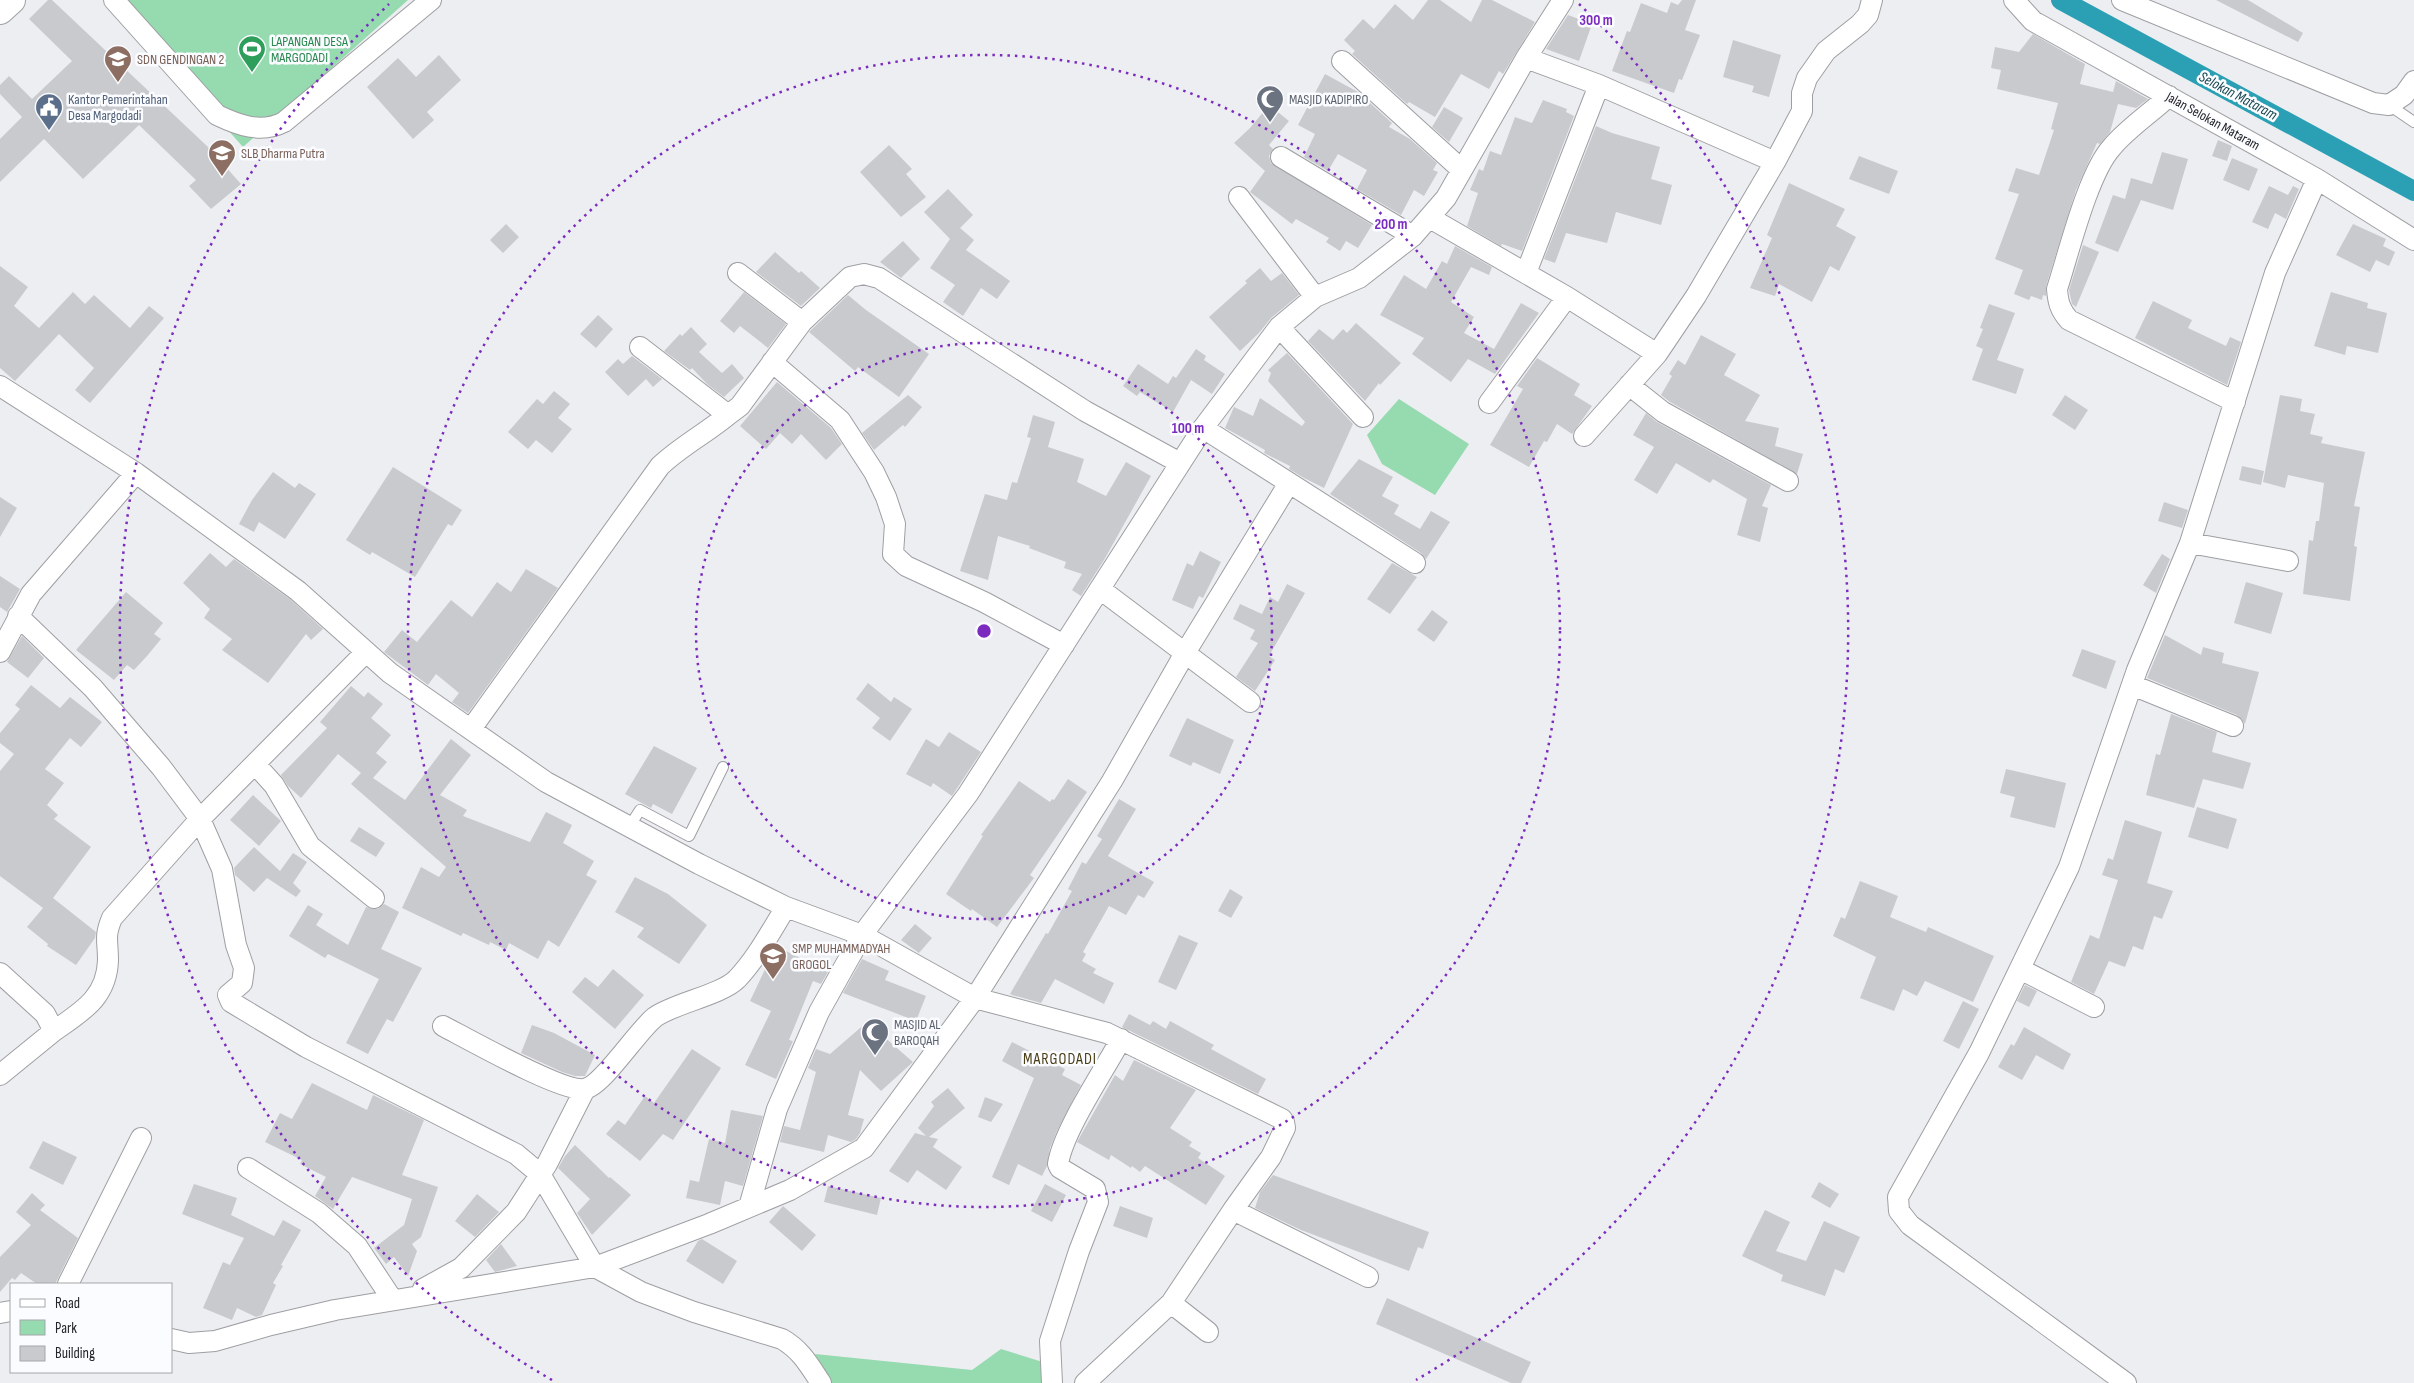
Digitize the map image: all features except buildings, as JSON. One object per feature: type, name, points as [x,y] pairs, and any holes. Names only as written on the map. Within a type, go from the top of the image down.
[{"type":"main road","points":[[0,10],[11,0]]},
{"type":"street","points":[[114,0],[217,115],[253,128],[276,126],[284,122],[430,0]]},
{"type":"street","points":[[749,1207],[777,1109],[819,1012],[862,935],[968,794],[1203,428],[1279,327],[1315,297],[1359,278],[1413,236],[1430,218],[1446,198],[1526,58],[1563,0]]},
{"type":"street","points":[[1584,436],[1657,354],[1696,296],[1775,162],[1802,111],[1802,93],[1807,78],[1826,51],[1864,20],[1872,0]]},
{"type":"street","name":"Jalan Selokan Mataram","points":[[2014,0],[2033,21],[2317,179],[2414,240]]},
{"type":"street","points":[[2122,0],[2373,103],[2389,106],[2404,95],[2414,81]]},
{"type":"street","points":[[1526,58],[1599,85],[1775,162]]},
{"type":"street","points":[[1342,61],[1462,170]]},
{"type":"street","points":[[1526,273],[1599,85]]},
{"type":"street","points":[[2169,96],[2112,146],[2102,160],[2093,178],[2057,289],[2058,302],[2068,320],[2235,402]]},
{"type":"street","points":[[1281,157],[1413,236]]},
{"type":"street","points":[[2126,1383],[1910,1225],[1899,1212],[1898,1197],[1979,1054],[2068,867],[2132,685],[2190,543],[2275,272],[2317,179]]},
{"type":"street","points":[[1239,197],[1315,297]]},
{"type":"street","points":[[1430,218],[1567,296],[1657,354]]},
{"type":"street","points":[[738,273],[802,322]]},
{"type":"street","points":[[471,729],[660,466],[680,447],[701,437],[740,406],[802,322],[850,277],[864,274],[879,278],[1085,411],[1180,463]]},
{"type":"street","points":[[1489,404],[1567,296]]},
{"type":"street","points":[[1279,327],[1363,417]]},
{"type":"street","points":[[640,347],[728,415]]},
{"type":"street","points":[[772,362],[840,420],[874,472],[886,497],[895,524],[893,554],[906,566],[984,602],[1064,645]]},
{"type":"street","points":[[1629,385],[1663,412],[1788,481]]},
{"type":"street","points":[[0,386],[136,473],[298,591],[390,673],[546,782],[786,907],[862,935],[975,998],[1114,1036],[1284,1122],[1285,1128],[1272,1157],[1233,1210],[1171,1303],[1085,1383]]},
{"type":"street","points":[[1203,428],[1415,564]]},
{"type":"street","points":[[0,652],[31,594],[136,473]]},
{"type":"street","points":[[172,1339],[189,1343],[216,1341],[271,1325],[401,1297],[595,1267],[790,1190],[864,1148],[975,998],[1112,781],[1186,653],[1289,483]]},
{"type":"street","points":[[2190,543],[2288,561]]},
{"type":"street","points":[[1100,589],[1250,702]]},
{"type":"street","points":[[18,616],[92,688],[161,767],[200,819],[222,869],[236,945],[244,968],[242,983],[228,996],[231,1002],[306,1046],[516,1154],[540,1174],[595,1267],[641,1292],[711,1318],[782,1339],[794,1346],[805,1357],[821,1383]]},
{"type":"street","points":[[0,1075],[87,1007],[101,991],[108,961],[106,934],[112,918],[200,819],[366,652]]},
{"type":"street","points":[[2132,685],[2233,726]]},
{"type":"street","points":[[255,764],[274,785],[310,846],[374,898]]},
{"type":"street","points":[[443,1026],[548,1080],[574,1088],[585,1089],[598,1082],[620,1054],[655,1017],[736,980],[754,959],[786,907]]},
{"type":"street","points":[[2020,969],[2094,1006]]},
{"type":"street","points":[[0,973],[45,1014],[54,1031]]},
{"type":"street","points":[[1052,1383],[1050,1341],[1079,1251],[1098,1202],[1095,1189],[1060,1168],[1058,1164],[1059,1156],[1114,1036]]},
{"type":"street","points":[[401,1297],[461,1268],[516,1212],[547,1164],[585,1089]]},
{"type":"street","points":[[68,1283],[141,1138]]},
{"type":"street","points":[[248,1168],[319,1213],[357,1246],[401,1297]]},
{"type":"street","points":[[1233,1210],[1368,1277]]},
{"type":"street","points":[[1171,1303],[1208,1332]]},
{"type":"lane","points":[[2389,106],[2414,122]]},
{"type":"lane","points":[[630,827],[640,810],[689,836],[723,768]]},
{"type":"green space","name":"LAPANGAN DESA MARGODADI","points":[[112,0],[408,0],[243,147]]},
{"type":"green space","points":[[1399,399],[1469,444],[1435,495],[1382,464],[1367,435]]},
{"type":"green space","points":[[1001,1349],[1046,1363],[1044,1383],[830,1383],[815,1354],[972,1370]]},
{"type":"waterway","name":"Selokan Mataram","points":[[2061,0],[2414,191]]},
{"type":"place","name":"LAPANGAN DESA MARGODADI","points":[[252,73]]},
{"type":"place","name":"SDN GENDINGAN 2","points":[[118,83]]},
{"type":"place","name":"MASJID KADIPIRO","points":[[1270,123]]},
{"type":"place","name":"Kantor Pemerintahan Desa Margodadi","points":[[49,131]]},
{"type":"place","name":"SLB Dharma Putra","points":[[222,177]]},
{"type":"place","name":"SMP MUHAMMADYAH GROGOL","points":[[773,980]]},
{"type":"place","name":"MASJID AL BAROQAH","points":[[875,1056]]},
{"type":"district","name":"MARGODADI","points":[[1060,1059]]}]
